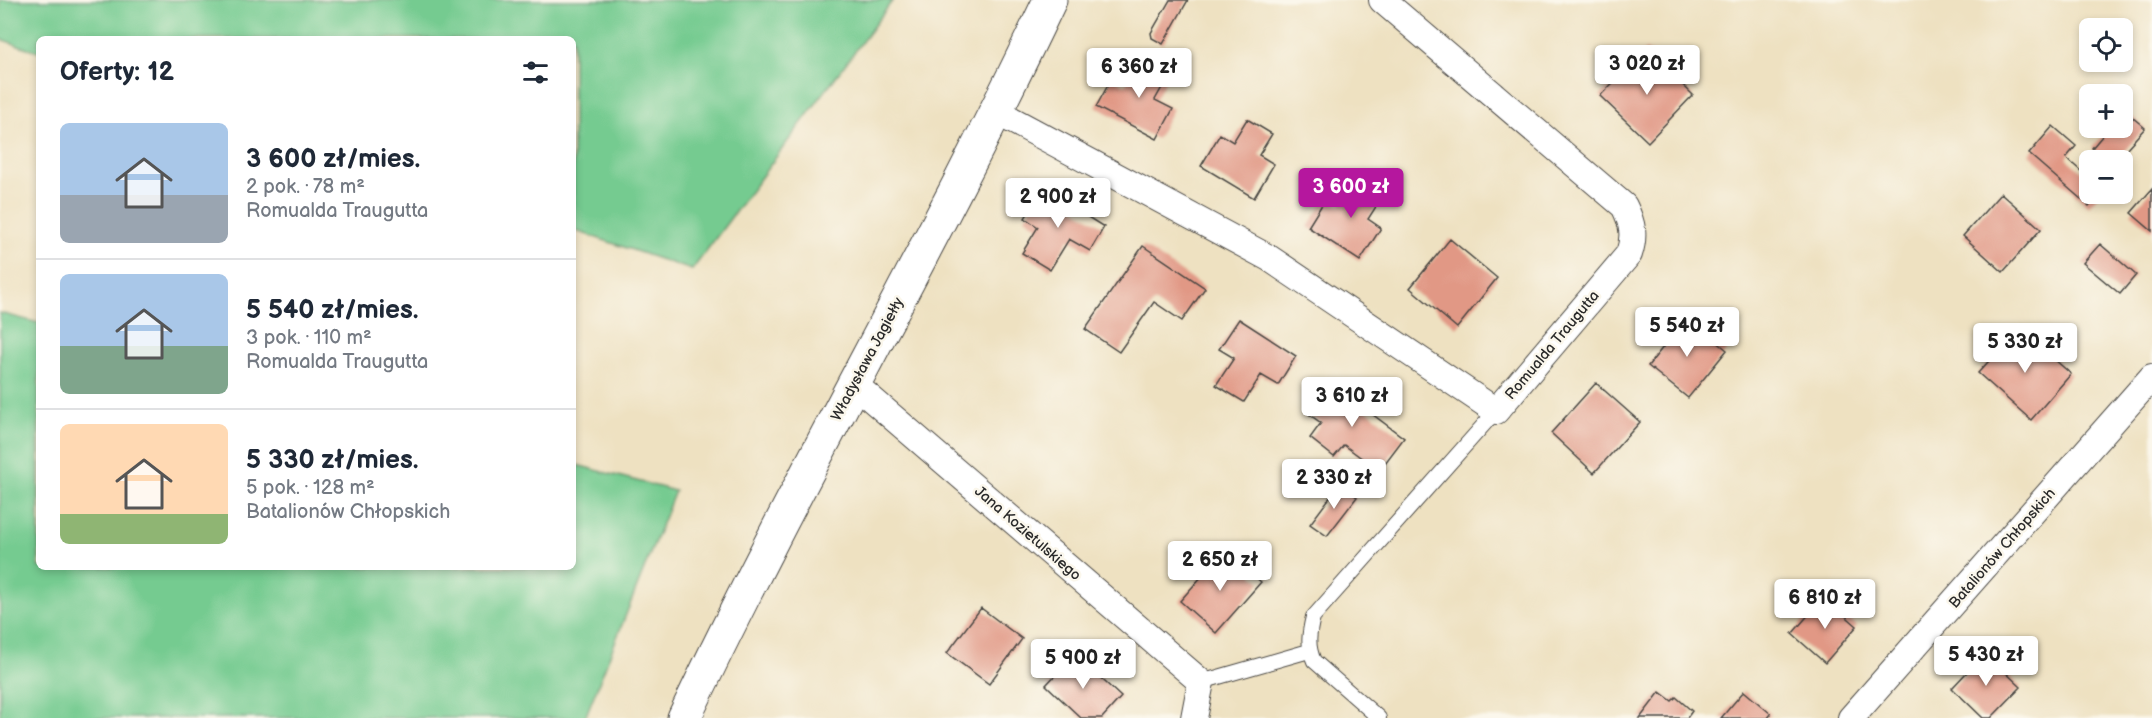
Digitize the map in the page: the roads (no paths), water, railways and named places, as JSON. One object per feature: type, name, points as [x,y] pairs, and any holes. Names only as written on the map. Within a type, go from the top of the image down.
[{"type":"main road","name":"Władysława Jagiełły","points":[[684,718],[854,384],[997,112],[1050,0]]},
{"type":"street","name":"Romualda Traugutta","points":[[997,112],[1269,258],[1496,411],[1629,254],[1634,240],[1632,222],[1624,206],[1382,0]]},
{"type":"street","name":"Batalionów Chłopskich","points":[[1851,718],[2152,377]]},
{"type":"street","name":"Jana Kozietulskiego","points":[[854,384],[1201,682]]},
{"type":"street","points":[[1194,718],[1201,682]]},
{"type":"lane","points":[[1379,718],[1314,661],[1309,651],[1309,633],[1313,617],[1496,411]]},
{"type":"lane","points":[[1201,682],[1309,651]]}]
